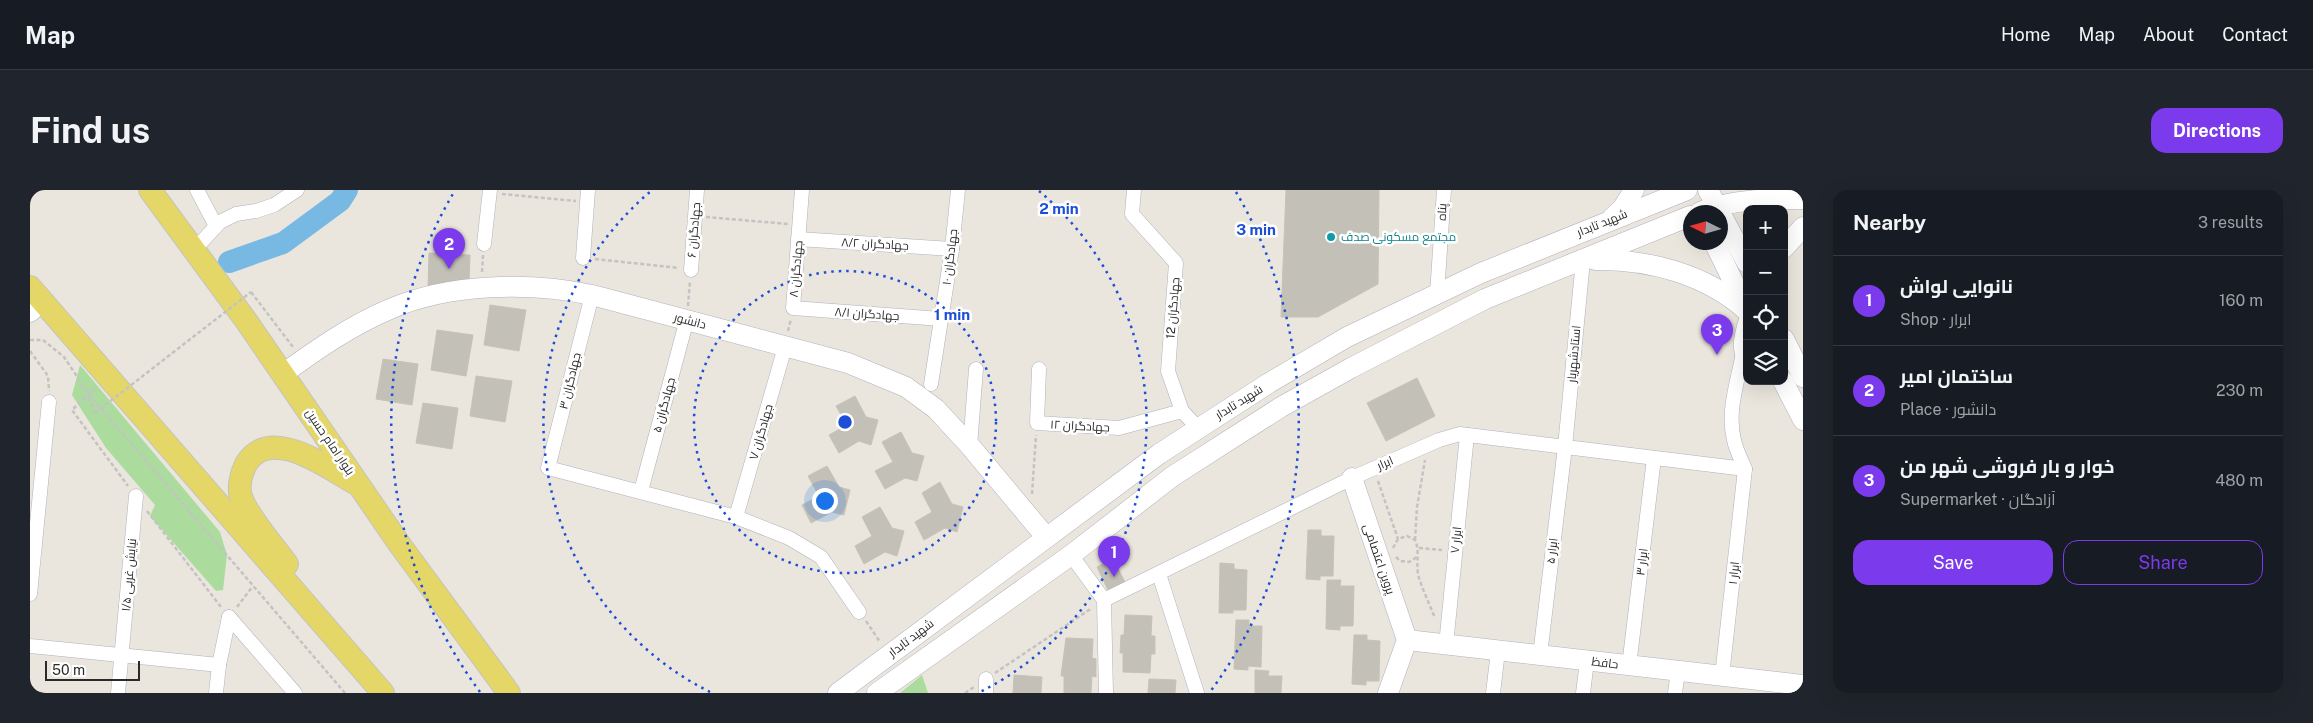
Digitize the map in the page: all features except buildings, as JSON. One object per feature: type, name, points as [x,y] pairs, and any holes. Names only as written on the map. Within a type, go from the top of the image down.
[{"type":"main road","name":"بلوار امام حسین","points":[[150,190],[283,374],[400,545],[509,693]]},
{"type":"main road","name":"شهید تابدار","points":[[838,693],[1046,537],[1198,428],[1347,337],[1481,273],[1609,220],[1635,200],[1688,190]]},
{"type":"main road","points":[[1688,190],[1706,205],[1742,200],[1803,199]]},
{"type":"main road","points":[[1635,200],[1646,233]]},
{"type":"main road","name":"شهید تابدار","points":[[877,693],[1071,555],[1172,476],[1282,407],[1351,368],[1485,299],[1683,219]]},
{"type":"main road","points":[[1788,244],[1803,227]]},
{"type":"main road","points":[[1728,236],[1743,257]]},
{"type":"main road","points":[[1718,250],[1743,302]]},
{"type":"main road","points":[[1582,260],[1623,259],[1667,268],[1711,286],[1743,307]]},
{"type":"main road","name":"دانشور","points":[[283,374],[349,329],[393,308],[440,295],[480,288],[530,287],[592,295],[848,364],[906,387],[936,409],[970,446],[1046,537]]},
{"type":"main road","points":[[34,300],[382,693]]},
{"type":"main road","points":[[1784,340],[1803,377]]},
{"type":"main road","points":[[1782,385],[1803,420]]},
{"type":"main road","points":[[357,664],[244,504],[239,489],[243,471],[252,457],[263,450],[279,448],[296,450],[360,486]]},
{"type":"main road","name":"پروین اعتصامی","points":[[1352,478],[1406,640]]},
{"type":"main road","points":[[1388,693],[1406,640]]},
{"type":"main road","name":"حافظ","points":[[1406,640],[1722,676],[1777,688],[1803,685]]},
{"type":"main road","points":[[889,655],[904,673]]},
{"type":"street","points":[[197,190],[216,226]]},
{"type":"street","points":[[194,250],[216,226],[236,214],[256,211],[274,205],[297,190]]},
{"type":"street","name":"جهادگران ۶","points":[[691,270],[697,190]]},
{"type":"street","name":"جهادگران ۸","points":[[793,308],[802,190]]},
{"type":"street","name":"جهادگران ۱۰","points":[[931,384],[952,248],[958,190]]},
{"type":"street","name":"جهادگران 12","points":[[1134,190],[1132,214],[1176,263],[1168,371],[1182,411]]},
{"type":"street","name":"پناه","points":[[1437,294],[1444,190]]},
{"type":"street","points":[[484,244],[489,192]]},
{"type":"street","points":[[583,258],[588,196]]},
{"type":"street","name":"جهادگران ۸/۲","points":[[799,232],[952,248]]},
{"type":"street","name":"استادشهریار","points":[[1565,447],[1582,260]]},
{"type":"street","name":"جهادگران ۳","points":[[592,295],[548,468],[642,491]]},
{"type":"street","name":"جهادگران ۸/۱","points":[[793,308],[941,319]]},
{"type":"street","name":"جهادگران ۵","points":[[642,491],[686,320]]},
{"type":"street","points":[[1743,333],[1740,346],[1743,355]]},
{"type":"street","name":"جهادگران ۷","points":[[736,517],[785,347]]},
{"type":"street","points":[[1743,368],[1733,404],[1732,423],[1734,439],[1745,469]]},
{"type":"street","points":[[970,446],[976,369]]},
{"type":"street","name":"جهادگران ۱۲","points":[[1039,369],[1037,423],[1119,428],[1182,411]]},
{"type":"street","points":[[30,594],[35,492],[49,402]]},
{"type":"street","points":[[1182,411],[1198,428]]},
{"type":"street","name":"ابرار","points":[[1104,600],[1352,478],[1437,441],[1460,434],[1745,469]]},
{"type":"street","name":"ابرار ۷","points":[[1446,645],[1467,434]]},
{"type":"street","name":"ابرار ۵","points":[[1540,656],[1565,447]]},
{"type":"street","name":"ابرار ۳","points":[[1629,666],[1654,458]]},
{"type":"street","name":"ابرار ۱","points":[[1722,676],[1745,469]]},
{"type":"street","points":[[642,491],[736,517],[789,538],[821,557],[859,612]]},
{"type":"street","name":"نیایش غربی ۱/۵","points":[[118,693],[136,496]]},
{"type":"street","points":[[1071,555],[1104,600],[1106,693]]},
{"type":"street","points":[[1159,574],[1197,693]]},
{"type":"street","points":[[216,693],[219,665],[229,618]]},
{"type":"street","points":[[229,618],[295,693]]},
{"type":"street","points":[[30,646],[219,665]]},
{"type":"street","points":[[1493,693],[1498,651]]},
{"type":"street","points":[[1583,693],[1587,661]]},
{"type":"street","points":[[1675,693],[1678,671]]},
{"type":"street","points":[[986,679],[986,693]]},
{"type":"path","points":[[489,192],[588,196]]},
{"type":"path","points":[[695,216],[799,232]]},
{"type":"path","points":[[480,288],[484,244]]},
{"type":"path","points":[[583,258],[691,270],[686,320]]},
{"type":"path","points":[[88,393],[95,413],[251,292],[302,360]]},
{"type":"path","name":"جهادگران ۸","points":[[785,347],[793,308]]},
{"type":"path","points":[[30,340],[44,340],[64,357],[88,393],[346,693]]},
{"type":"path","points":[[30,351],[48,376],[49,402]]},
{"type":"path","points":[[88,393],[72,410],[229,618],[254,586]]},
{"type":"path","points":[[1031,518],[1037,423]]},
{"type":"path","points":[[1436,619],[1418,576],[1417,557],[1419,548],[1415,540],[1422,474],[1427,454],[1437,441]]},
{"type":"path","points":[[1374,468],[1398,538]]},
{"type":"path","points":[[1415,540],[1407,536],[1398,538],[1393,546],[1394,555],[1400,561],[1409,562],[1417,557]]},
{"type":"path","points":[[1419,548],[1455,552]]},
{"type":"path","points":[[965,693],[1104,600]]},
{"type":"path","points":[[859,612],[889,655]]},
{"type":"green space","points":[[80,365],[220,532],[227,555],[223,590],[216,591],[150,516],[155,505],[106,448],[72,395]]},
{"type":"green space","points":[[922,675],[928,693],[900,693]]},
{"type":"waterway","points":[[229,262],[283,243],[340,201],[347,190]]},
{"type":"place","name":"مجتمع مسکونی صدف","points":[[1331,237]]},
{"type":"place","name":"ساختمان امیر","points":[[449,269]]},
{"type":"place","name":"خوار و بار فروشی شهر من","points":[[1717,355]]},
{"type":"place","name":"نانوایی لواش","points":[[1114,577]]}]
